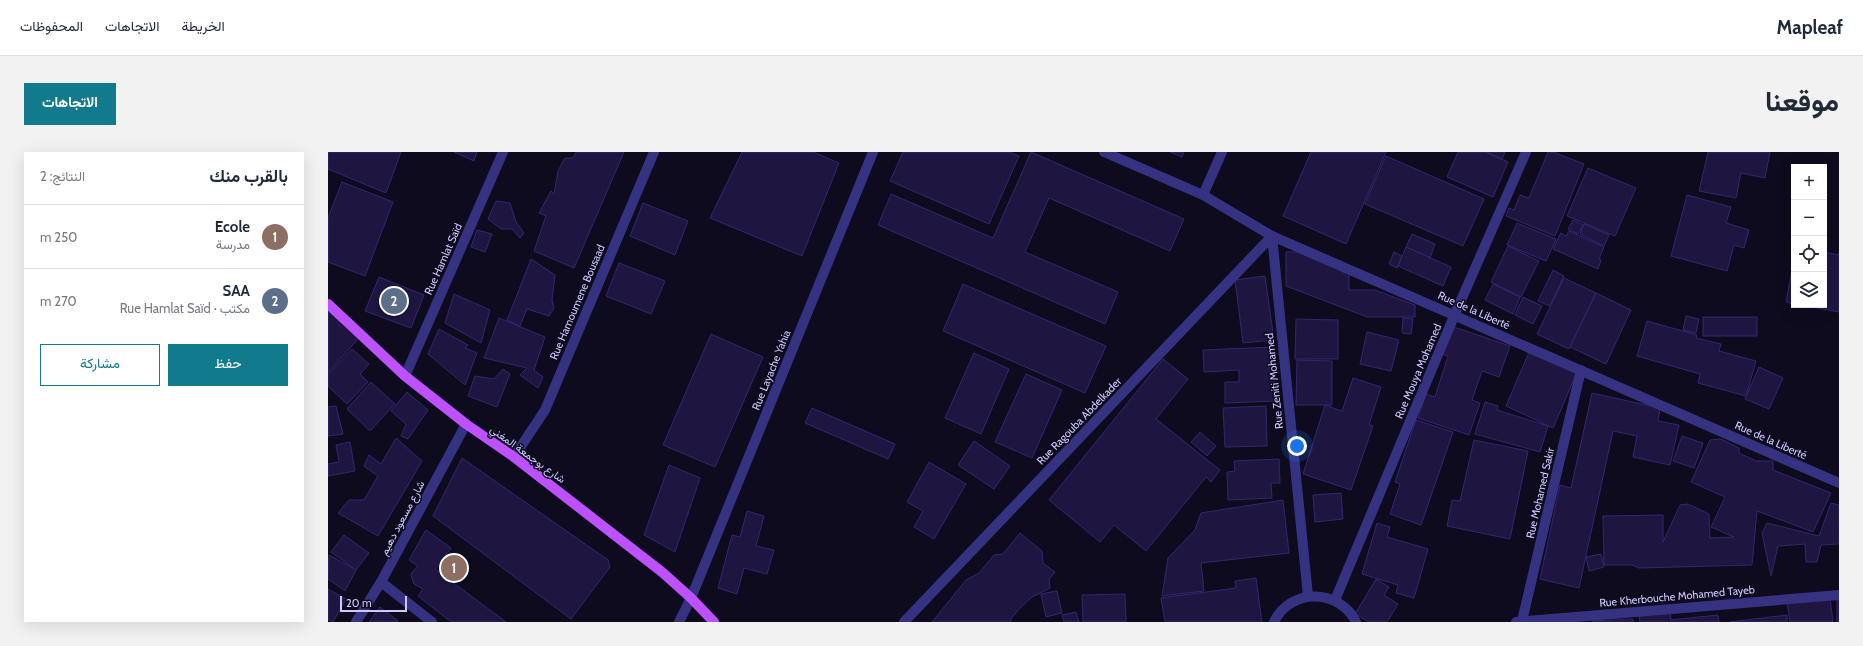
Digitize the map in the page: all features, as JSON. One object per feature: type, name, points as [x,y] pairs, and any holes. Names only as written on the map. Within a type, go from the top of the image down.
[{"type":"main road","name":"شارع بوجمعة المغني","points":[[328,304],[405,376],[466,424],[514,456],[662,572],[691,598],[714,622]]},
{"type":"street","name":"Rue Hamlat Saïd","points":[[405,376],[503,152]]},
{"type":"street","name":"Rue Hamoumene Bousaad","points":[[514,456],[545,410],[654,152]]},
{"type":"street","name":"Rue de la Liberté","points":[[1104,152],[1203,196],[1272,236],[1455,314],[1839,483]]},
{"type":"street","points":[[1203,196],[1222,152]]},
{"type":"street","name":"Rue Mouya Mohamed","points":[[1335,600],[1455,314],[1526,152]]},
{"type":"street","name":"Rue Layache Yahia","points":[[679,622],[691,598],[870,153]]},
{"type":"street","name":"Rue Zeniti Mohamed","points":[[1272,236],[1308,596]]},
{"type":"street","name":"Rue Ragouba Abdelkader","points":[[904,622],[1272,236]]},
{"type":"street","name":"Rue Mohamed Sakir","points":[[1519,622],[1581,370]]},
{"type":"street","name":"شارع مسعود دهيم","points":[[356,622],[381,582],[466,424]]},
{"type":"street","points":[[381,582],[432,622]]},
{"type":"street","name":"Rue Kherbouche Mohamed Tayeb","points":[[1519,622],[1839,595]]},
{"type":"street","points":[[1274,622],[1278,614],[1293,601],[1308,596],[1319,596],[1335,600],[1346,608],[1356,622]]},
{"type":"building","points":[[328,152],[401,152],[386,193],[328,169]]},
{"type":"building","points":[[454,152],[477,152],[474,161]]},
{"type":"building","points":[[576,152],[624,152],[574,268],[534,251],[546,216],[539,213],[551,191],[554,194],[558,171],[565,158],[573,158]]},
{"type":"building","points":[[742,152],[813,152],[839,163],[802,256],[710,218]]},
{"type":"building","points":[[903,152],[1009,152],[1019,156],[989,224],[890,181]]},
{"type":"building","points":[[1031,152],[1184,219],[1170,251],[1049,198],[1025,252],[1118,292],[1105,324],[878,225],[891,194],[993,238]]},
{"type":"building","points":[[1170,152],[1184,152],[1182,157]]},
{"type":"building","points":[[1311,152],[1386,152],[1346,244],[1283,216]]},
{"type":"building","points":[[1458,152],[1485,152],[1508,162],[1493,197],[1447,177]]},
{"type":"building","points":[[1486,152],[1505,152],[1502,159]]},
{"type":"building","points":[[1548,152],[1553,152],[1584,164],[1555,236],[1506,216],[1509,208],[1514,210],[1520,195],[1529,198]]},
{"type":"building","points":[[1708,152],[1770,152],[1765,178],[1741,173],[1736,198],[1699,191]]},
{"type":"building","points":[[1386,156],[1484,199],[1463,246],[1365,204]]},
{"type":"building","points":[[1588,168],[1636,188],[1615,236],[1567,216]]},
{"type":"building","points":[[342,182],[393,202],[365,276],[328,262],[328,218]]},
{"type":"building","points":[[1687,195],[1731,207],[1726,223],[1749,230],[1744,248],[1734,245],[1727,271],[1671,256]]},
{"type":"building","points":[[496,201],[510,203],[516,222],[524,233],[520,238],[512,229],[501,229],[488,219]]},
{"type":"building","points":[[643,203],[688,221],[675,255],[630,236]]},
{"type":"building","points":[[1573,220],[1583,225],[1578,234],[1568,229]]},
{"type":"building","points":[[1517,223],[1556,239],[1546,261],[1507,245]]},
{"type":"building","points":[[1584,224],[1609,235],[1604,246],[1580,234]]},
{"type":"building","points":[[477,230],[492,234],[485,252],[471,247]]},
{"type":"building","points":[[1569,231],[1604,247],[1599,259],[1601,260],[1598,269],[1553,249],[1561,233],[1566,236]]},
{"type":"building","points":[[1412,234],[1435,244],[1430,258],[1406,247]]},
{"type":"building","points":[[1508,246],[1539,261],[1521,297],[1491,282]]},
{"type":"building","points":[[1406,247],[1451,267],[1443,286],[1398,266]]},
{"type":"building","points":[[1286,252],[1297,252],[1349,271],[1349,290],[1375,290],[1415,305],[1415,317],[1367,317],[1286,286]]},
{"type":"building","points":[[1394,252],[1402,256],[1397,268],[1389,264]]},
{"type":"building","points":[[1827,253],[1839,255],[1839,312],[1817,308],[1827,308]]},
{"type":"building","points":[[531,259],[555,275],[552,300],[554,308],[549,316],[527,309],[520,326],[507,320]]},
{"type":"building","points":[[619,263],[665,281],[651,314],[606,296]]},
{"type":"building","points":[[1553,270],[1564,276],[1550,306],[1538,301]]},
{"type":"building","points":[[1791,275],[1791,303],[1786,302]]},
{"type":"building","points":[[1265,276],[1274,340],[1243,343],[1235,280]]},
{"type":"building","points":[[379,277],[424,295],[411,328],[365,311]]},
{"type":"building","points":[[1564,278],[1596,293],[1569,349],[1537,334]]},
{"type":"building","points":[[963,284],[1106,346],[1085,393],[943,331]]},
{"type":"building","points":[[1493,284],[1520,297],[1513,314],[1485,300]]},
{"type":"building","points":[[1596,293],[1631,310],[1606,364],[1570,347]]},
{"type":"building","points":[[454,294],[490,310],[481,343],[445,323]]},
{"type":"building","points":[[1523,297],[1542,306],[1533,324],[1515,315]]},
{"type":"building","points":[[328,311],[359,338],[328,373]]},
{"type":"building","points":[[1686,316],[1699,319],[1696,333],[1683,330]]},
{"type":"building","points":[[1703,317],[1757,317],[1757,336],[1703,336]]},
{"type":"building","points":[[499,318],[545,337],[534,370],[543,377],[538,388],[520,375],[527,368],[484,358]]},
{"type":"building","points":[[1403,318],[1413,319],[1411,334],[1402,333]]},
{"type":"building","points":[[1296,319],[1338,320],[1338,359],[1295,359]]},
{"type":"building","points":[[1647,321],[1697,335],[1696,338],[1721,344],[1719,351],[1756,361],[1746,396],[1698,383],[1700,374],[1637,356]]},
{"type":"building","points":[[1451,326],[1510,346],[1499,377],[1482,371],[1472,400],[1480,403],[1469,435],[1418,418],[1426,394],[1435,397],[1448,356],[1441,354]]},
{"type":"building","points":[[439,329],[468,345],[465,348],[477,353],[465,385],[428,354]]},
{"type":"building","points":[[1367,332],[1399,340],[1391,371],[1360,364]]},
{"type":"building","points":[[711,334],[763,357],[715,467],[663,445]]},
{"type":"building","points":[[1273,347],[1275,401],[1225,403],[1225,382],[1239,382],[1239,370],[1204,372],[1203,350]]},
{"type":"building","points":[[352,349],[369,364],[360,374],[368,382],[347,404],[328,386],[328,375]]},
{"type":"building","points":[[1530,350],[1577,372],[1553,428],[1506,406]]},
{"type":"building","points":[[974,353],[1009,369],[981,434],[945,418]]},
{"type":"building","points":[[1163,359],[1188,379],[1156,419],[1220,470],[1211,482],[1206,477],[1146,551],[1114,525],[1100,542],[1049,500]]},
{"type":"building","points":[[1297,360],[1332,361],[1332,405],[1296,405]]},
{"type":"building","points":[[1759,367],[1783,378],[1769,409],[1745,399]]},
{"type":"building","points":[[503,369],[510,374],[497,407],[468,396],[475,376],[494,379]]},
{"type":"building","points":[[1026,374],[1062,390],[1032,458],[995,442]]},
{"type":"building","points":[[1353,378],[1381,387],[1369,425],[1373,426],[1351,490],[1303,474],[1325,405],[1342,411]]},
{"type":"building","points":[[371,382],[395,404],[370,431],[347,409]]},
{"type":"building","points":[[407,392],[428,410],[408,439],[401,436],[406,424],[391,411]]},
{"type":"building","points":[[1592,393],[1660,408],[1658,421],[1679,425],[1670,465],[1633,457],[1637,436],[1613,431],[1579,588],[1540,579],[1560,485],[1571,488]]},
{"type":"building","points":[[1485,402],[1498,406],[1497,410],[1548,426],[1540,452],[1475,434]]},
{"type":"building","points":[[336,406],[343,434],[328,436],[328,407]]},
{"type":"building","points":[[1266,406],[1267,446],[1225,447],[1223,408]]},
{"type":"building","points":[[812,408],[895,444],[888,459],[805,423]]},
{"type":"building","points":[[1416,420],[1453,432],[1421,525],[1390,514],[1400,484],[1395,482]]},
{"type":"building","points":[[1200,432],[1216,446],[1207,456],[1191,442]]},
{"type":"building","points":[[1682,436],[1703,443],[1694,468],[1673,461]]},
{"type":"building","points":[[396,438],[422,461],[378,536],[338,513],[349,500],[364,500],[378,476],[364,466],[369,455],[381,464]]},
{"type":"building","points":[[1721,439],[1739,448],[1739,453],[1756,461],[1773,461],[1773,470],[1831,493],[1813,532],[1757,511],[1752,565],[1639,568],[1632,565],[1604,565],[1603,516],[1663,515],[1663,542],[1680,505],[1688,504],[1709,514],[1710,538],[1734,537],[1711,527],[1725,497],[1691,482],[1710,440]]},
{"type":"building","points":[[1474,440],[1528,451],[1510,539],[1447,526],[1452,500],[1460,501]]},
{"type":"building","points":[[974,441],[1010,466],[994,489],[958,465]]},
{"type":"building","points":[[350,442],[355,471],[328,476],[328,464],[339,462],[336,445]]},
{"type":"building","points":[[462,458],[608,560],[610,567],[571,619],[433,516]]},
{"type":"building","points":[[1279,459],[1280,483],[1271,483],[1272,498],[1228,500],[1227,472],[1235,471],[1234,461]]},
{"type":"building","points":[[929,462],[966,484],[934,539],[914,527],[923,511],[907,502]]},
{"type":"building","points":[[669,465],[700,478],[675,552],[644,535]]},
{"type":"building","points":[[1341,493],[1343,519],[1315,522],[1313,495]]},
{"type":"building","points":[[1283,500],[1289,553],[1201,563],[1204,591],[1162,596],[1168,558],[1195,530],[1201,513]]},
{"type":"building","points":[[1831,503],[1839,505],[1839,544],[1821,545],[1817,562],[1806,562],[1805,544],[1778,546],[1771,576],[1762,533],[1767,523],[1819,536]]},
{"type":"building","points":[[747,511],[764,516],[756,546],[774,550],[767,574],[744,568],[737,594],[718,588],[732,535],[740,537]]},
{"type":"building","points":[[1377,523],[1390,527],[1387,537],[1428,549],[1414,598],[1396,593],[1398,585],[1362,574]]},
{"type":"building","points":[[426,530],[451,548],[435,569],[506,622],[451,622],[418,596],[423,589],[414,584],[411,574],[418,566],[409,560]]},
{"type":"building","points":[[1020,533],[1042,551],[1043,563],[1055,572],[1049,579],[1050,588],[1032,597],[1020,608],[1011,619],[1011,622],[932,622],[966,580],[979,573],[994,555],[1003,554]]},
{"type":"building","points":[[344,535],[369,553],[356,570],[331,552]]},
{"type":"building","points":[[1601,554],[1604,567],[1589,571],[1586,557]]},
{"type":"building","points":[[329,555],[356,570],[345,591],[328,579]]},
{"type":"building","points":[[1256,578],[1262,622],[1165,622],[1161,598],[1236,588],[1235,581]]},
{"type":"building","points":[[1376,579],[1389,587],[1384,595],[1398,604],[1387,622],[1369,622],[1355,614]]},
{"type":"building","points":[[328,589],[346,599],[333,622],[328,619]]},
{"type":"building","points":[[1057,591],[1062,613],[1046,617],[1041,594]]},
{"type":"building","points":[[1125,594],[1126,622],[1083,622],[1082,595]]},
{"type":"building","points":[[1837,596],[1839,596],[1839,622],[1837,622]]},
{"type":"building","points":[[1830,598],[1833,622],[1790,622],[1787,603]]},
{"type":"building","points":[[380,607],[398,621],[369,622]]},
{"type":"building","points":[[1670,611],[1671,620],[1718,615],[1719,622],[1640,622],[1639,614]]},
{"type":"building","points":[[1076,612],[1079,622],[1064,622],[1062,615]]},
{"type":"building","points":[[1787,615],[1787,622],[1730,622]]},
{"type":"building","points":[[1633,619],[1633,622],[1592,621]]},
{"type":"place","name":"SAA","points":[[394,301]]},
{"type":"place","name":"Ecole","points":[[454,568]]}]
